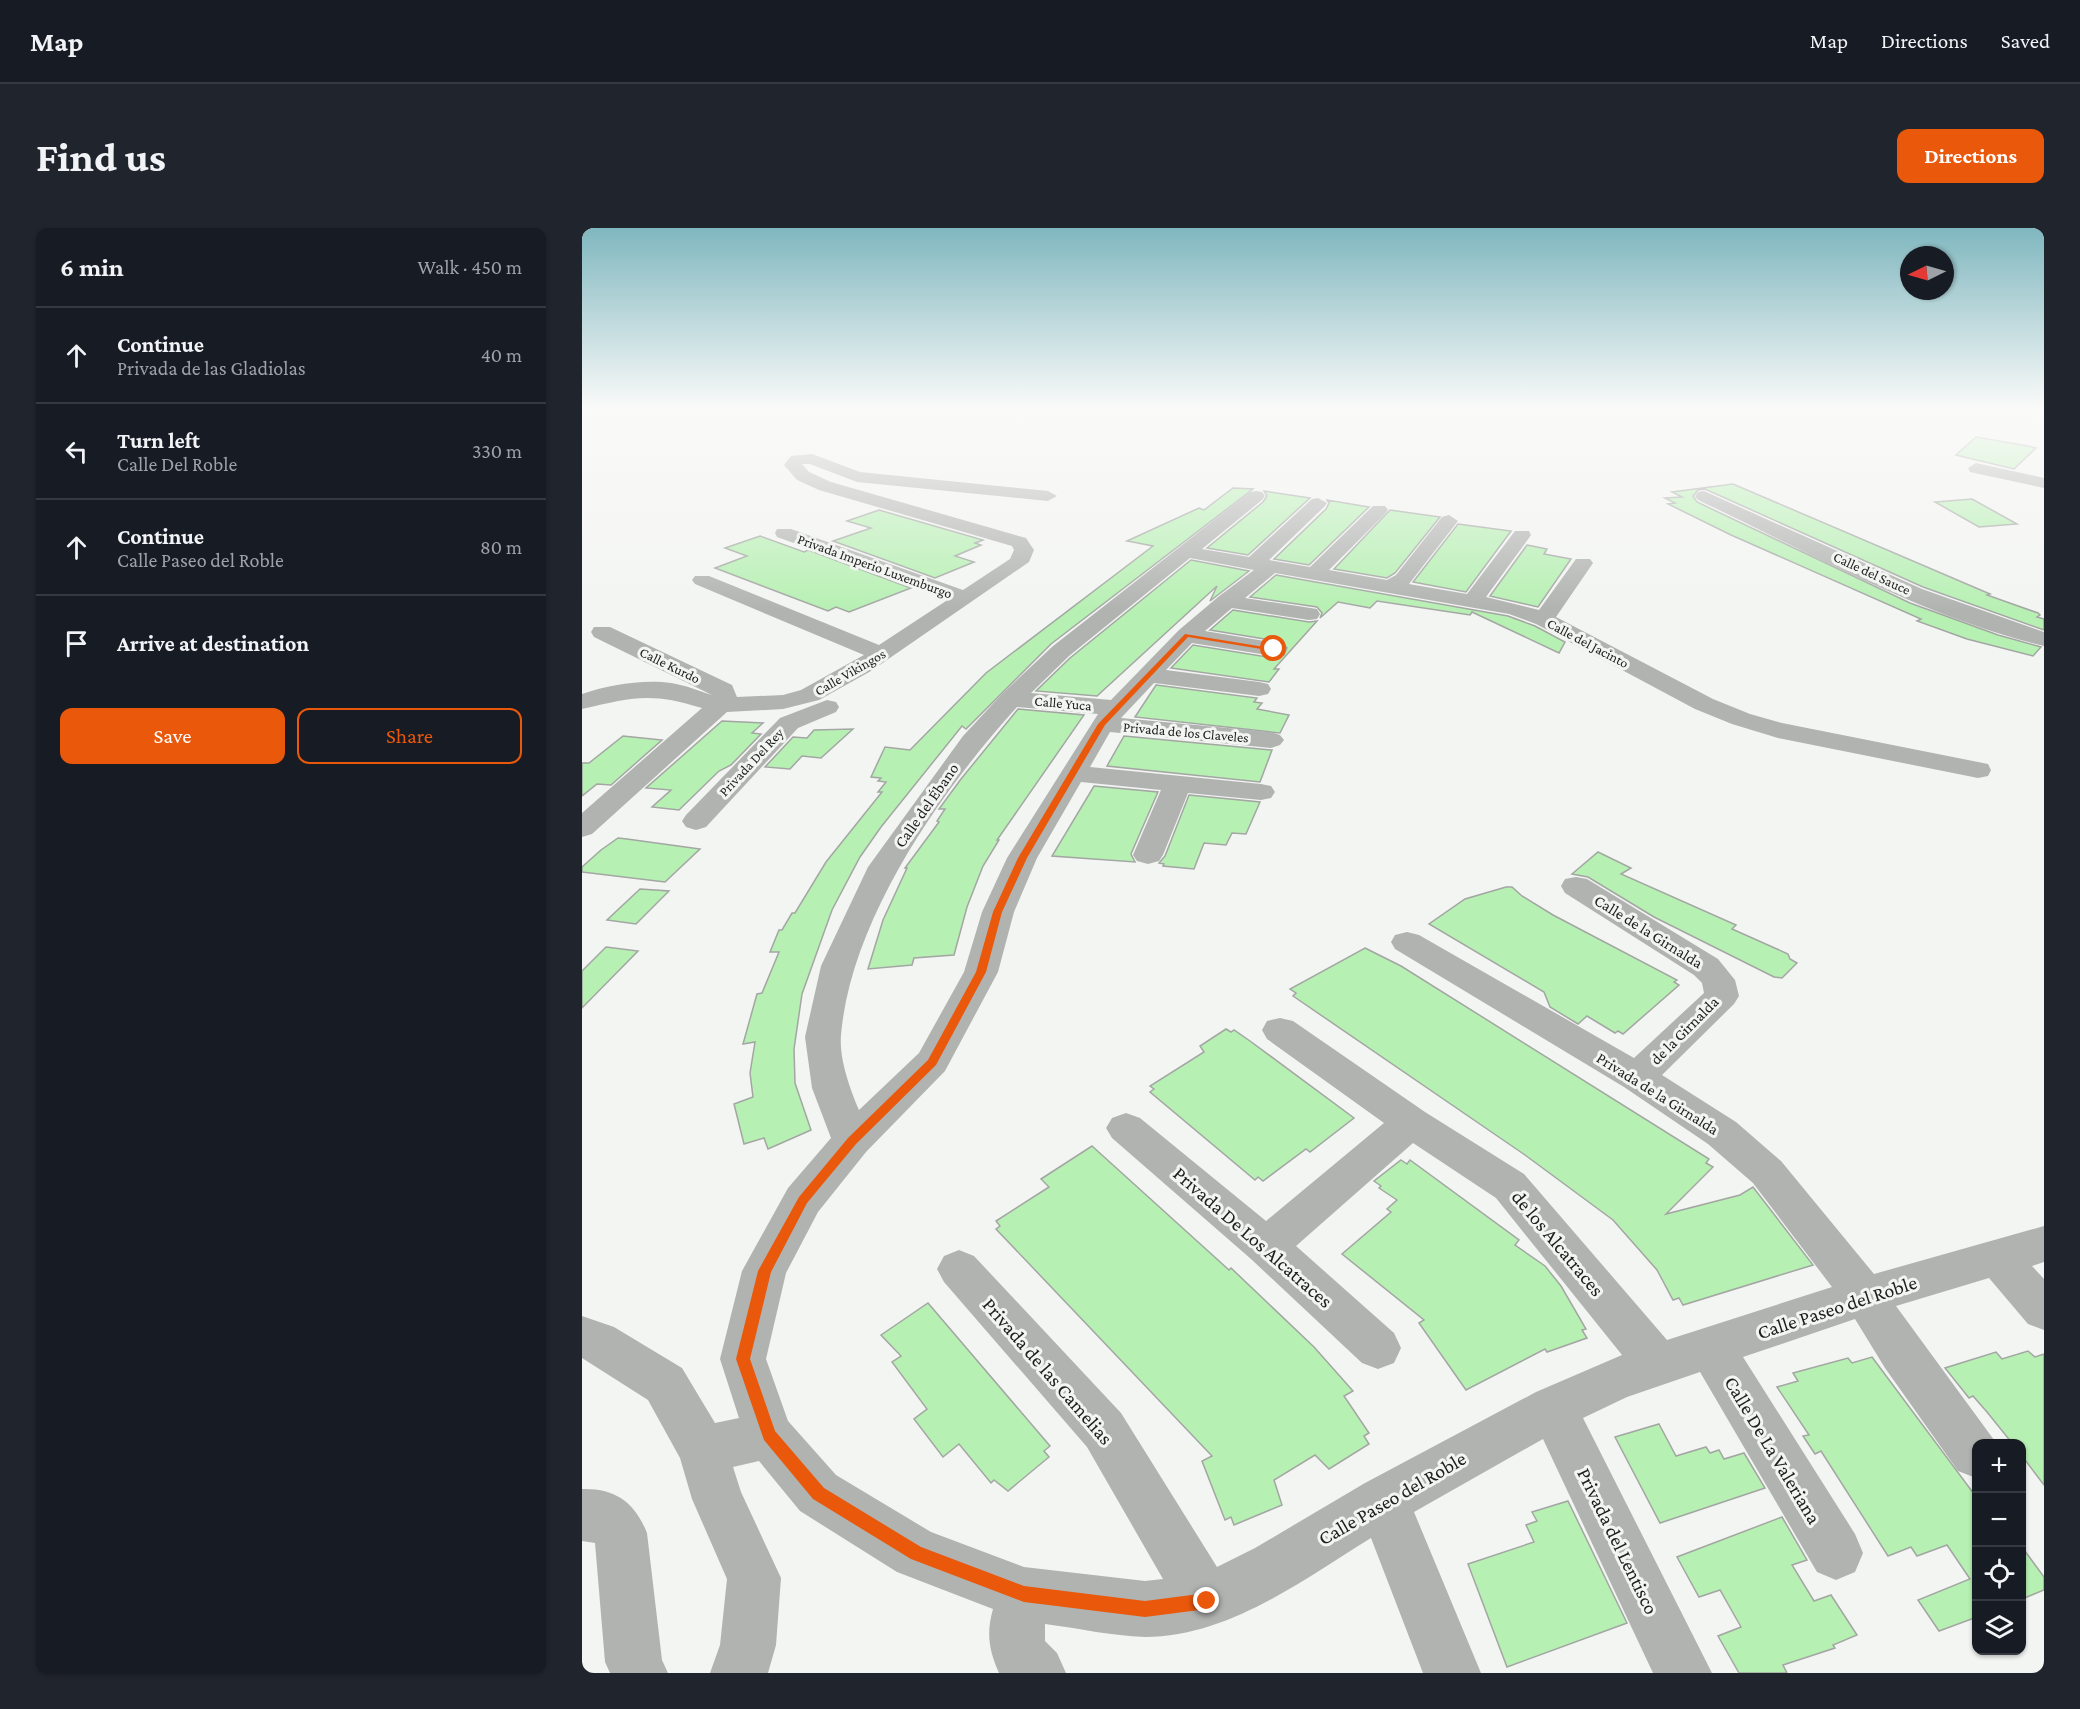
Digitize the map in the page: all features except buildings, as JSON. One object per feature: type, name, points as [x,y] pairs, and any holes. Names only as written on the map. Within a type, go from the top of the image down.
[{"type":"street","name":"Calle Vikingos","points":[[582,702],[602,695],[670,690],[720,705],[761,704],[801,697],[872,660],[1019,561],[1024,550],[1019,542],[815,482],[805,476]]},
{"type":"street","name":"Calle Vikingos","points":[[856,476],[1048,496]]},
{"type":"street","name":"Calle del Ébano","points":[[852,1141],[831,1088],[823,1037],[838,966],[882,867],[972,741],[1011,699],[1061,651],[1256,496]]},
{"type":"street","name":"Calle del Sauce","points":[[1704,496],[1940,604],[1987,623],[2044,639]]},
{"type":"street","points":[[702,1450],[769,1435],[743,1359],[764,1271],[803,1200],[852,1141],[932,1062],[981,972],[998,912],[1022,858],[1108,716],[1187,635],[1226,602],[1318,503]]},
{"type":"street","points":[[1315,573],[1379,510]]},
{"type":"street","points":[[1393,585],[1403,579],[1449,521]]},
{"type":"street","name":"Privada Imperio Luxemburgo","points":[[784,533],[965,598]]},
{"type":"street","points":[[1474,599],[1522,535]]},
{"type":"street","name":"Calle del Jacinto","points":[[1186,552],[1393,585],[1514,608],[1544,620],[1704,704],[1741,719],[1778,730],[1978,770]]},
{"type":"street","points":[[1544,620],[1583,563]]},
{"type":"street","points":[[702,580],[872,660]]},
{"type":"street","points":[[1226,602],[1309,614]]},
{"type":"street","name":"Calle Kurdo","points":[[602,632],[723,690],[724,697],[720,705]]},
{"type":"street","points":[[1187,635],[1274,649]]},
{"type":"street","name":"Privada Del Rey","points":[[696,820],[789,723],[843,698],[872,660]]},
{"type":"street","points":[[1146,675],[1259,689]]},
{"type":"street","name":"Calle Yuca","points":[[1011,699],[1108,716]]},
{"type":"street","points":[[582,828],[720,705]]},
{"type":"street","name":"Privada de los Claveles","points":[[1108,716],[1271,740]]},
{"type":"street","points":[[1072,773],[1261,792]]},
{"type":"street","points":[[1148,855],[1177,785]]},
{"type":"street","name":"Calle de la Girnalda","points":[[1576,886],[1706,967],[1718,980]]},
{"type":"street","name":"Privada de la Girnalda","points":[[1407,942],[1637,1077],[1722,1133],[1767,1172],[1865,1296],[1901,1353],[1972,1447]]},
{"type":"street","name":"de la Girnalda","points":[[1637,1077],[1722,996],[1718,980]]},
{"type":"street","name":"de los Alcatraces","points":[[1280,1030],[1411,1122],[1510,1186],[1658,1364]]},
{"type":"street","points":[[1266,1246],[1411,1122]]},
{"type":"street","name":"Privada De Los Alcatraces","points":[[1126,1128],[1266,1246],[1378,1348]]},
{"type":"street","name":"Calle Paseo del Roble","points":[[769,1435],[818,1493],[916,1554],[1024,1594],[1145,1609],[1207,1601],[1274,1567],[1383,1502],[1553,1408],[1615,1379],[1865,1296],[2044,1244]]},
{"type":"street","points":[[1998,1258],[2044,1310]]},
{"type":"street","name":"Privada de las Camelias","points":[[959,1269],[1104,1430],[1207,1601]]},
{"type":"street","points":[[582,1337],[598,1342],[665,1384],[702,1450],[718,1499],[754,1578],[748,1646],[739,1673]]},
{"type":"street","name":"Calle De La Valeriana","points":[[1712,1347],[1836,1553]]},
{"type":"street","name":"Privada del Lentisco","points":[[1553,1408],[1683,1673]]},
{"type":"street","points":[[1383,1502],[1452,1673]]},
{"type":"street","points":[[582,1515],[596,1515],[611,1519],[621,1533],[634,1662],[639,1673]]},
{"type":"street","points":[[1024,1594],[1013,1639],[1026,1666],[1037,1673]]},
{"type":"route","points":[[1207,1601],[1145,1609],[1024,1594],[916,1554],[818,1493],[769,1435],[743,1359],[764,1271],[803,1200],[852,1141],[932,1062],[981,972],[998,912],[1022,858],[1102,724],[1146,675],[1187,635],[1274,649]]}]
